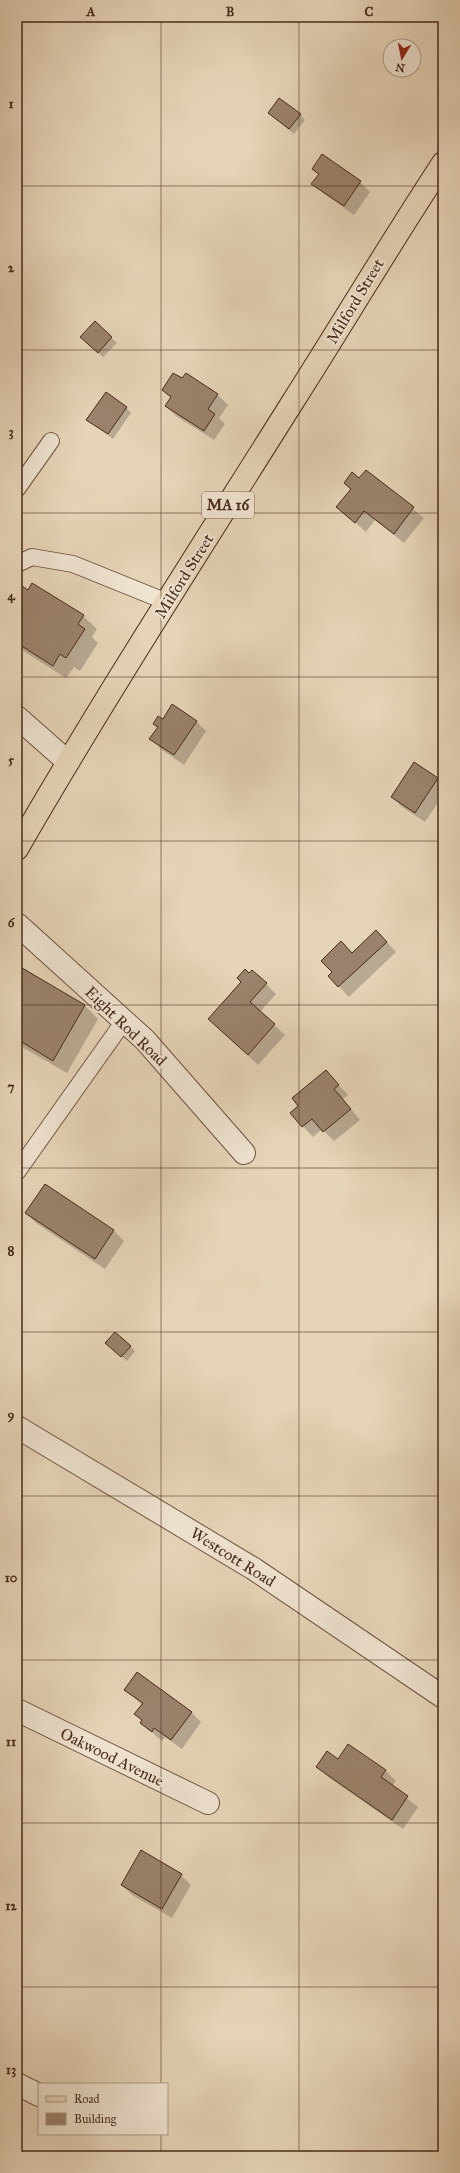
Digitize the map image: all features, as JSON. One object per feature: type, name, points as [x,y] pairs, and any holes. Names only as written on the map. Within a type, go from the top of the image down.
[{"type":"main road","name":"Milford Street","points":[[17,848],[68,762],[167,602],[394,238],[443,163]]},
{"type":"street","points":[[17,717],[68,762]]},
{"type":"street","name":"Eight Rod Road","points":[[17,924],[144,1040],[244,1153]]},
{"type":"street","name":"Westcott Road","points":[[17,1427],[254,1569],[443,1697]]},
{"type":"street","name":"Oakwood Avenue","points":[[17,1710],[208,1803]]},
{"type":"street","points":[[17,2084],[38,2094]]},
{"type":"lane","points":[[17,489],[51,441]]},
{"type":"lane","points":[[17,564],[32,557],[73,564],[167,602]]},
{"type":"lane","points":[[17,1172],[124,1021]]},
{"type":"building","points":[[279,98],[301,114],[289,129],[268,113]]},
{"type":"building","points":[[322,154],[361,181],[344,206],[311,184],[319,174],[312,169]]},
{"type":"building","points":[[95,321],[112,337],[98,353],[80,337]]},
{"type":"building","points":[[173,373],[182,378],[186,373],[218,394],[208,409],[215,414],[204,431],[165,406],[171,397],[162,390]]},
{"type":"building","points":[[106,392],[127,407],[108,434],[86,420]]},
{"type":"building","points":[[366,470],[414,507],[394,534],[364,511],[355,523],[336,507],[351,489],[344,483],[352,472],[359,478]]},
{"type":"building","points":[[32,583],[84,615],[78,624],[85,629],[66,658],[60,654],[53,666],[17,643],[17,587],[19,584],[28,590]]},
{"type":"building","points":[[172,704],[197,721],[174,755],[149,739],[158,727],[153,724],[158,716],[163,719]]},
{"type":"building","points":[[414,762],[438,778],[415,813],[391,797]]},
{"type":"building","points":[[376,930],[387,942],[338,987],[328,976],[332,972],[321,961],[341,941],[352,953]]},
{"type":"building","points":[[17,965],[85,1005],[53,1061],[17,1039]]},
{"type":"building","points":[[245,969],[249,973],[252,970],[267,983],[250,1002],[275,1024],[248,1055],[208,1019],[241,982],[237,978]]},
{"type":"building","points":[[326,1070],[339,1085],[334,1089],[351,1109],[323,1132],[312,1119],[302,1127],[290,1113],[298,1106],[292,1098]]},
{"type":"building","points":[[45,1184],[114,1230],[95,1259],[25,1213]]},
{"type":"building","points":[[115,1332],[131,1346],[121,1357],[105,1343]]},
{"type":"building","points":[[137,1672],[192,1712],[171,1740],[154,1728],[152,1732],[140,1723],[142,1720],[134,1714],[143,1703],[124,1690]]},
{"type":"building","points":[[348,1744],[386,1770],[381,1777],[408,1796],[392,1820],[316,1767],[327,1751],[338,1759]]},
{"type":"building","points":[[141,1850],[182,1874],[162,1909],[121,1885]]},
{"type":"building","points":[[17,2150],[28,2156],[17,2156]]}]
